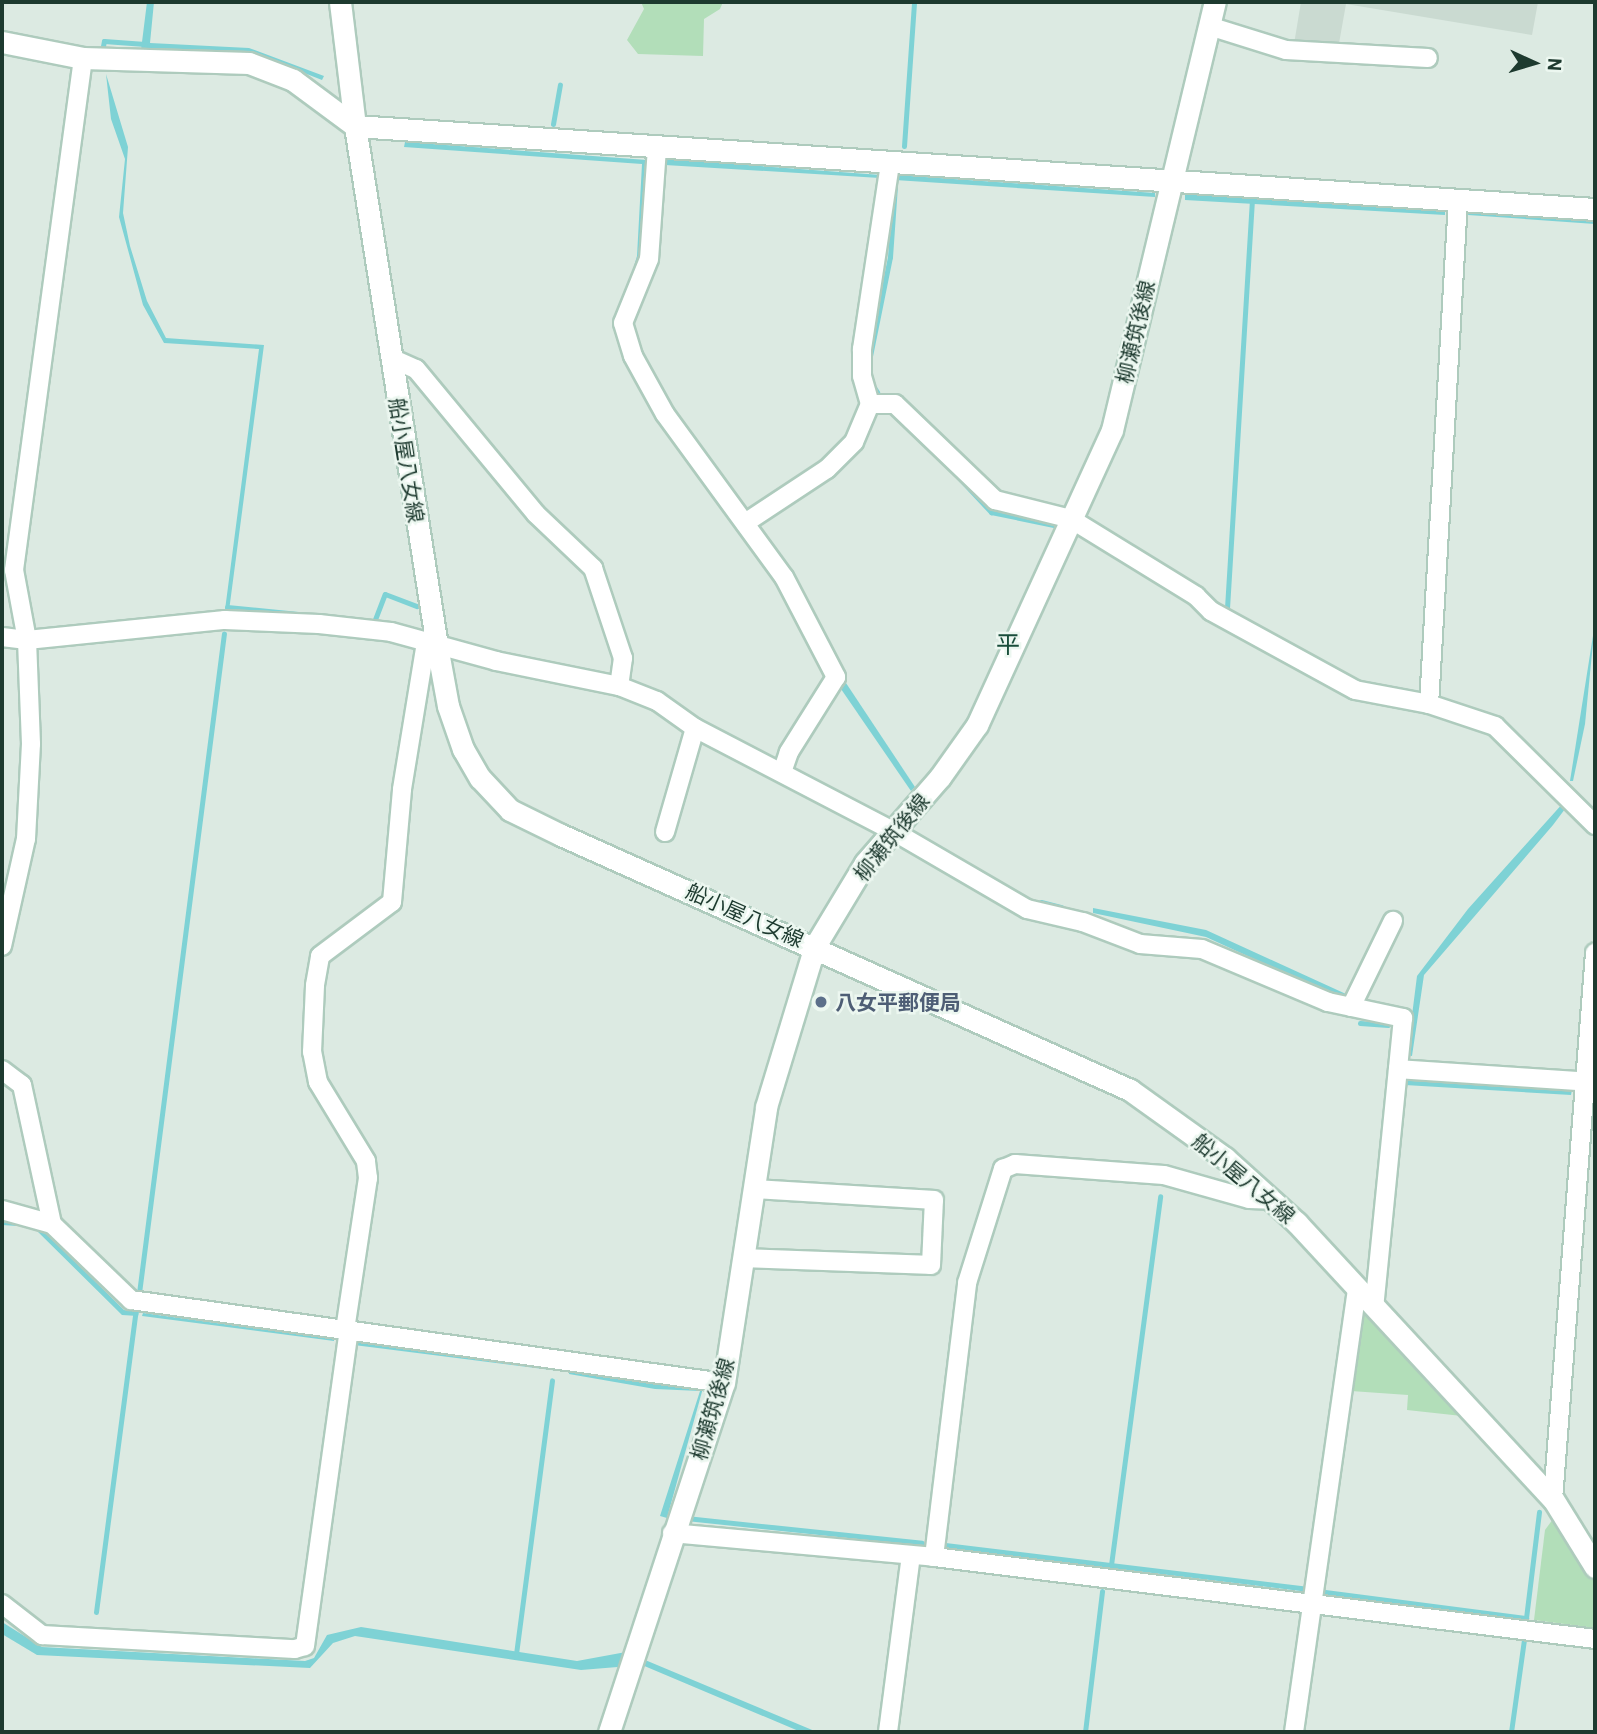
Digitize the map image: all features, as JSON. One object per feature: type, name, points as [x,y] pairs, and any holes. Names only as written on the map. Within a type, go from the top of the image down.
[{"type":"main road","name":"船小屋八女線","points":[[340,2],[355,126],[431,644],[463,749],[480,778],[510,810],[1130,1090],[1226,1158],[1272,1200],[1553,1499],[1595,1567]]},
{"type":"main road","name":"柳瀬筑後線","points":[[609,1732],[672,1533],[724,1383],[766,1107],[815,946],[865,863],[940,777],[977,725],[1112,430],[1215,2]]},
{"type":"main road","points":[[2,42],[83,58],[249,63],[293,80],[355,126],[1595,209]]},
{"type":"street","points":[[1209,26],[1286,50],[1428,58]]},
{"type":"street","points":[[2,946],[26,839],[31,744],[27,640],[14,570],[83,58]]},
{"type":"street","points":[[657,148],[649,259],[623,323],[633,356],[665,414],[784,577],[836,677],[799,733],[782,772]]},
{"type":"street","points":[[745,523],[827,469],[854,442],[870,404],[862,376],[862,349],[890,163]]},
{"type":"street","points":[[1429,704],[1458,200]]},
{"type":"street","points":[[391,358],[416,369],[536,514],[593,568],[623,658],[619,686]]},
{"type":"street","points":[[870,404],[895,404],[995,500],[1071,519],[1196,596],[1210,611],[1355,690],[1429,704],[1495,726],[1595,825]]},
{"type":"street","points":[[2,637],[27,640],[225,620],[391,632],[431,644],[619,686],[657,701],[695,728],[893,831],[1027,908],[1074,913],[1140,944],[1202,949],[1328,1002],[1403,1018],[1374,1306]]},
{"type":"street","points":[[2,1604],[42,1635],[295,1649],[305,1646],[368,1178],[366,1161],[318,1082],[312,1052],[315,985],[320,956],[392,902],[402,789],[431,644]]},
{"type":"street","points":[[665,832],[695,728]]},
{"type":"street","points":[[1352,1007],[1393,921]]},
{"type":"street","points":[[1553,1499],[1590,1082],[1595,953]]},
{"type":"street","points":[[1398,1069],[1590,1082]]},
{"type":"street","points":[[2,1070],[22,1085],[51,1224]]},
{"type":"street","points":[[934,1557],[967,1283],[1003,1169],[1015,1164],[1164,1175],[1249,1199],[1272,1200]]},
{"type":"street","points":[[744,1258],[931,1265],[934,1200],[755,1189]]},
{"type":"street","points":[[2,1210],[51,1224],[131,1300],[724,1383]]},
{"type":"street","points":[[1294,1732],[1357,1288]]},
{"type":"street","points":[[672,1533],[934,1557],[1595,1639]]},
{"type":"street","points":[[888,1732],[911,1555]]},
{"type":"shaded area","points":[[1301,2],[1538,2],[1532,35],[1346,4],[1338,49],[1294,44]]},
{"type":"green space","points":[[641,2],[723,2],[720,9],[704,19],[703,56],[638,54],[627,40],[644,9]]},
{"type":"green space","points":[[1361,1306],[1461,1411],[1462,1416],[1407,1410],[1408,1395],[1351,1391]]},
{"type":"green space","points":[[1553,1519],[1595,1579],[1595,1628],[1534,1620],[1545,1530]]},
{"type":"water","points":[[147,2],[154,2],[150,43],[249,48],[324,76],[322,80],[266,58],[242,54],[141,50]]},
{"type":"water","points":[[106,74],[128,147],[123,213],[130,246],[147,301],[166,338],[264,345],[229,611],[225,610],[259,349],[164,343],[143,305],[119,217],[125,159],[111,119]]},
{"type":"water","points":[[405,142],[647,160],[641,256],[621,310],[637,256],[642,164],[404,147]]},
{"type":"water","points":[[665,159],[881,175],[880,178],[665,165]]},
{"type":"water","points":[[896,175],[1155,193],[1155,197],[895,180]]},
{"type":"water","points":[[1185,194],[1445,210],[1445,215],[1185,200]]},
{"type":"water","points":[[1469,211],[1595,219],[1595,224],[1468,215]]},
{"type":"water","points":[[1595,623],[1585,724],[1573,781],[1570,781]]},
{"type":"water","points":[[844,680],[915,787],[911,791],[841,689]]},
{"type":"water","points":[[1564,802],[1568,805],[1553,825],[1424,975],[1412,1056],[1407,1055],[1417,976],[1468,909]]},
{"type":"water","points":[[1093,908],[1206,930],[1346,994],[1344,997],[1306,983],[1206,937],[1093,913]]},
{"type":"water","points":[[1406,1076],[1572,1090],[1571,1095],[1405,1085]]},
{"type":"water","points":[[2,1220],[35,1222],[124,1310],[139,1312],[138,1316],[122,1315],[33,1227],[2,1225]]},
{"type":"water","points":[[143,1313],[334,1339],[334,1341],[142,1316]]},
{"type":"water","points":[[354,1341],[559,1367],[559,1371],[354,1345]]},
{"type":"water","points":[[569,1370],[703,1388],[667,1518],[660,1516],[700,1391],[655,1389],[569,1374]]},
{"type":"water","points":[[2,1622],[42,1647],[305,1661],[314,1658],[327,1635],[361,1627],[577,1661],[626,1652],[817,1732],[801,1732],[642,1665],[581,1670],[355,1636],[333,1643],[310,1668],[37,1655],[2,1634]]},
{"type":"waterway","points":[[904,146],[914,2]]},
{"type":"waterway","points":[[103,46],[104,41],[145,44]]},
{"type":"waterway","points":[[553,124],[560,85]]},
{"type":"waterway","points":[[870,356],[890,257],[895,186]]},
{"type":"waterway","points":[[1227,608],[1252,201]]},
{"type":"waterway","points":[[871,383],[877,392]]},
{"type":"waterway","points":[[949,467],[991,512],[1054,525]]},
{"type":"waterway","points":[[374,622],[385,594],[417,606]]},
{"type":"waterway","points":[[227,607],[340,618]]},
{"type":"waterway","points":[[139,1293],[224,633]]},
{"type":"waterway","points":[[1041,902],[1061,907]]},
{"type":"waterway","points":[[1360,1023],[1388,1025]]},
{"type":"waterway","points":[[1111,1565],[1160,1196]]},
{"type":"waterway","points":[[96,1612],[135,1314]]},
{"type":"waterway","points":[[516,1654],[552,1380]]},
{"type":"waterway","points":[[1325,1592],[1526,1618],[1539,1512]]},
{"type":"waterway","points":[[686,1518],[922,1543]]},
{"type":"waterway","points":[[945,1545],[1302,1588]]},
{"type":"waterway","points":[[1085,1732],[1102,1591]]},
{"type":"waterway","points":[[1511,1732],[1524,1639]]},
{"type":"place","name":"八女平郵便局","points":[[821,1002]]},
{"type":"district","name":"平","points":[[1008,644]]}]
